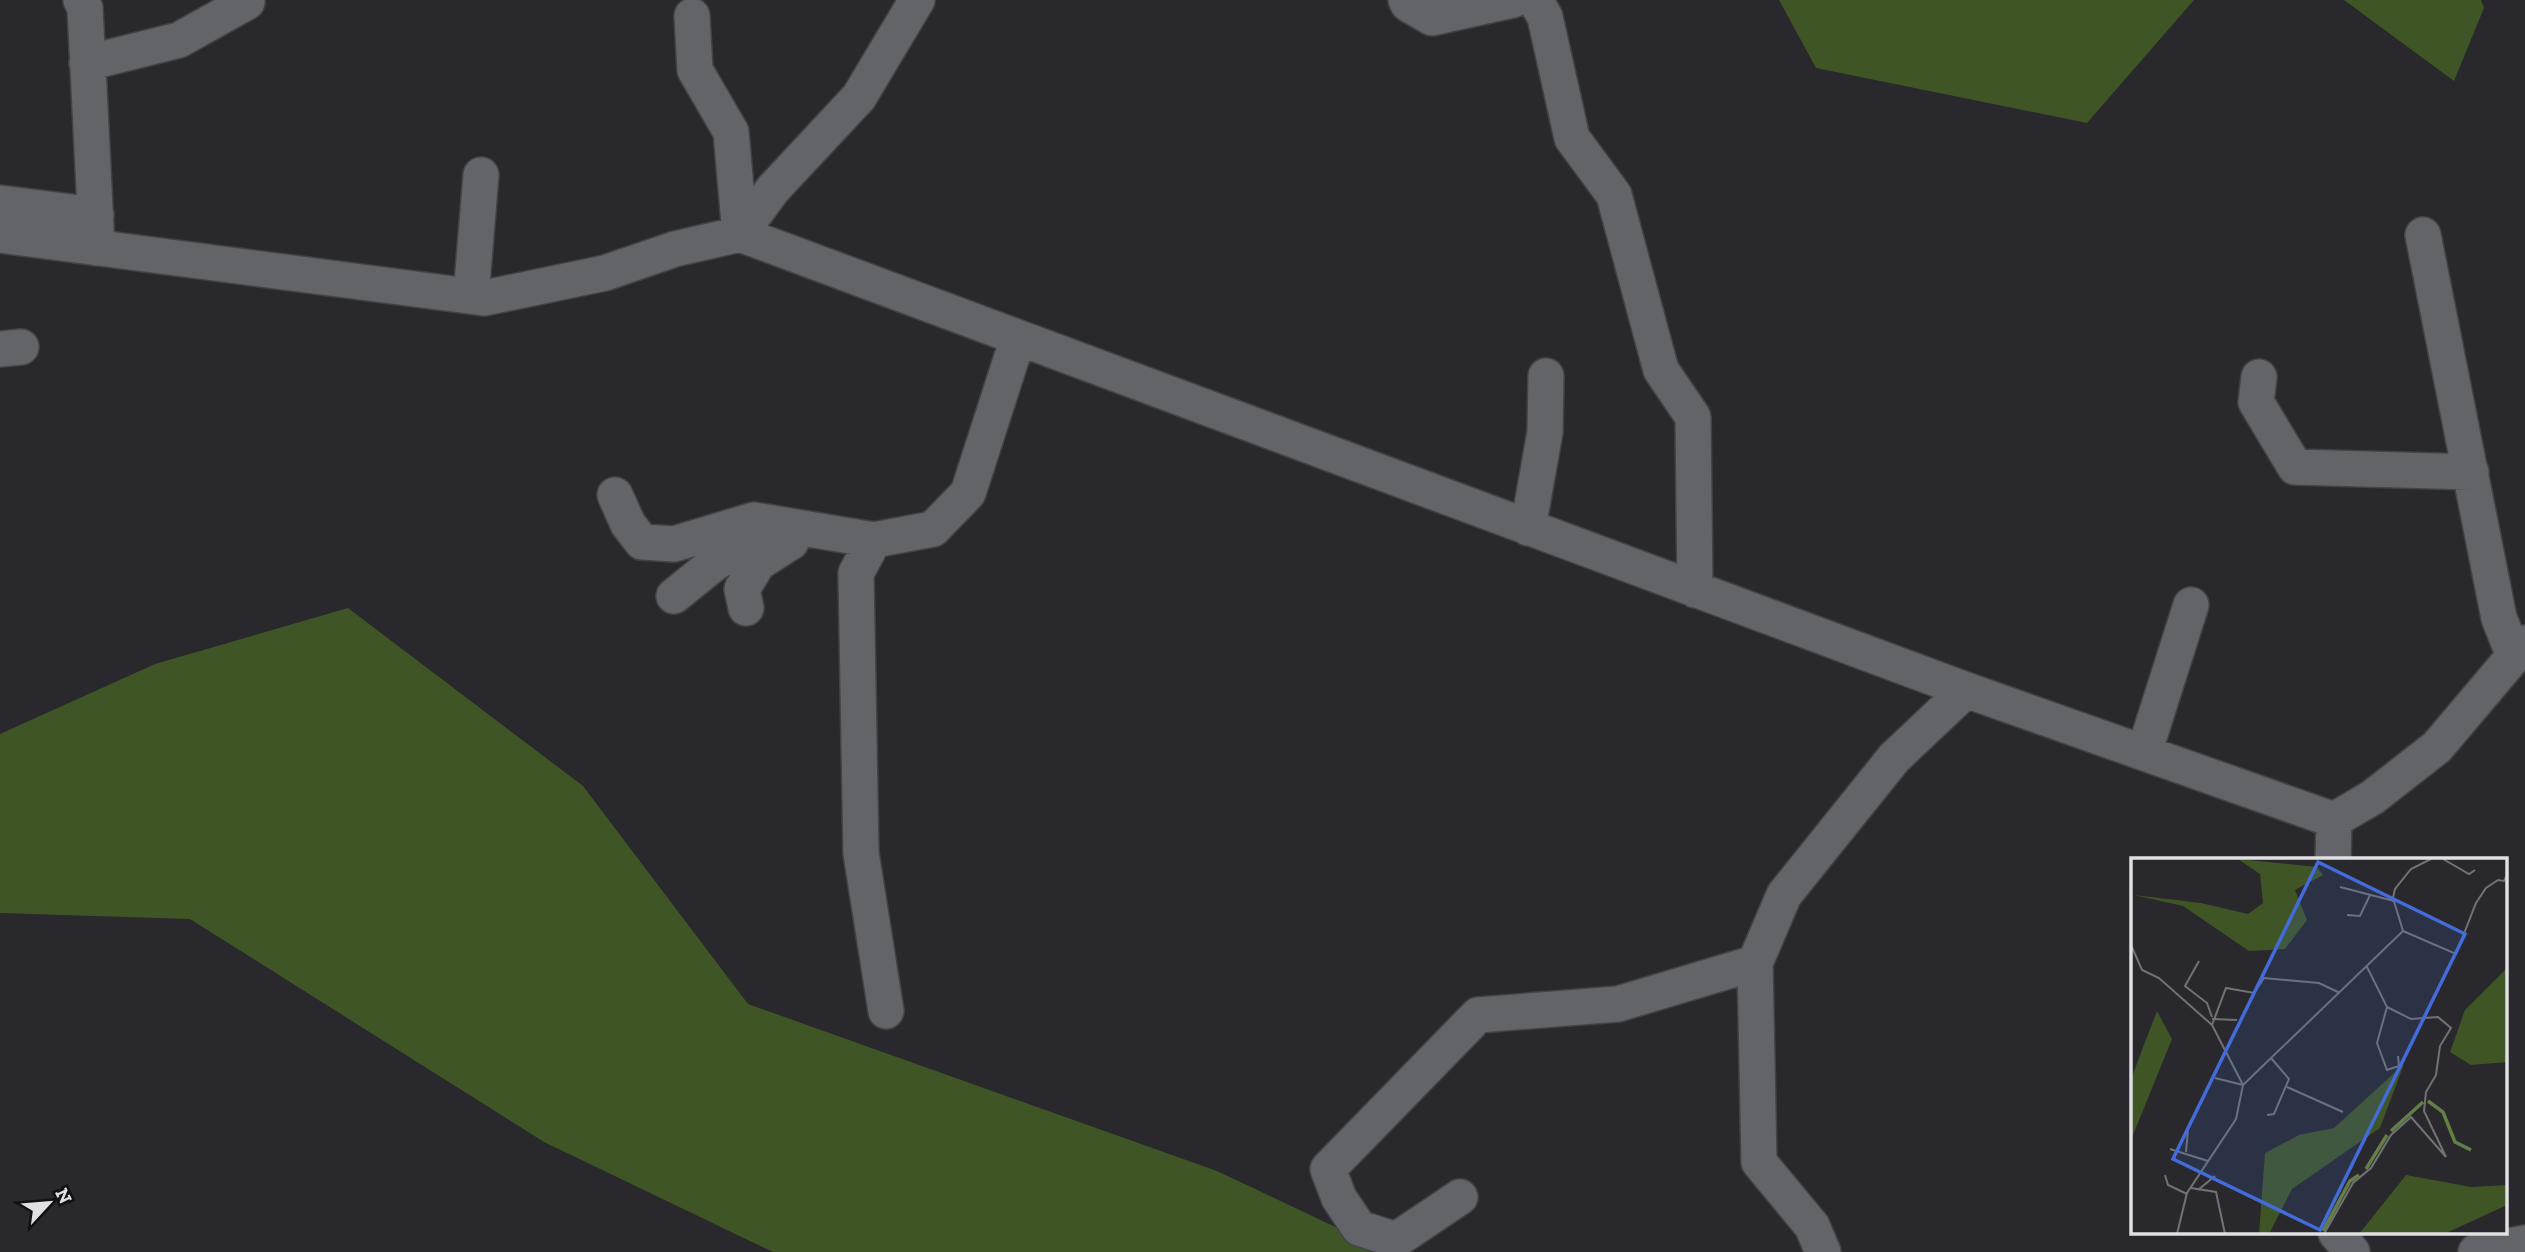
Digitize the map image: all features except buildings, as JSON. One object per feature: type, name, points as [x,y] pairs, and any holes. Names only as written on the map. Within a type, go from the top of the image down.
[{"type":"street","points":[[81,0],[85,8],[97,231]]},
{"type":"street","points":[[740,234],[773,189],[859,97],[917,0]]},
{"type":"street","points":[[1406,0],[1408,4],[1432,18],[1513,0]]},
{"type":"street","points":[[1535,0],[1545,17],[1572,138],[1614,195],[1661,370],[1693,417],[1695,590]]},
{"type":"street","points":[[87,63],[179,40],[247,2]]},
{"type":"street","points":[[692,16],[695,70],[731,132],[740,234]]},
{"type":"street","points":[[471,296],[481,175]]},
{"type":"street","points":[[0,203],[97,231],[484,298],[605,273],[675,249],[740,234],[1966,690],[2334,820],[2373,797],[2437,747],[2520,649],[2499,618],[2423,235]]},
{"type":"street","points":[[0,235],[97,231]]},
{"type":"street","points":[[615,495],[628,524],[642,542],[674,544],[754,520],[874,540],[933,528],[968,493],[1018,338]]},
{"type":"street","points":[[1528,527],[1545,432],[1546,376]]},
{"type":"street","points":[[2259,377],[2256,402],[2295,467],[2470,472]]},
{"type":"street","points":[[674,596],[716,562],[798,527]]},
{"type":"street","points":[[746,608],[742,589],[758,563],[798,527]]},
{"type":"street","points":[[874,540],[856,573],[861,853],[886,1011]]},
{"type":"street","points":[[2144,753],[2190,606]]},
{"type":"street","points":[[1823,1252],[1812,1226],[1759,1163],[1755,963],[1784,895],[1894,758],[1966,690]]},
{"type":"street","points":[[2333,858],[2334,820]]},
{"type":"street","points":[[1460,1196],[1396,1240],[1359,1228],[1339,1198],[1328,1169],[1478,1015],[1618,1004],[1755,963]]},
{"type":"street","points":[[2336,1234],[2352,1252]]},
{"type":"street","points":[[2476,1252],[2525,1243]]},
{"type":"green space","points":[[1779,0],[2194,0],[2087,123],[1816,68]]},
{"type":"green space","points":[[2344,0],[2481,0],[2484,8],[2454,81]]},
{"type":"green space","points":[[348,608],[583,786],[748,1004],[1217,1171],[1388,1252],[773,1252],[544,1142],[190,919],[0,913],[0,734],[155,664]]}]
